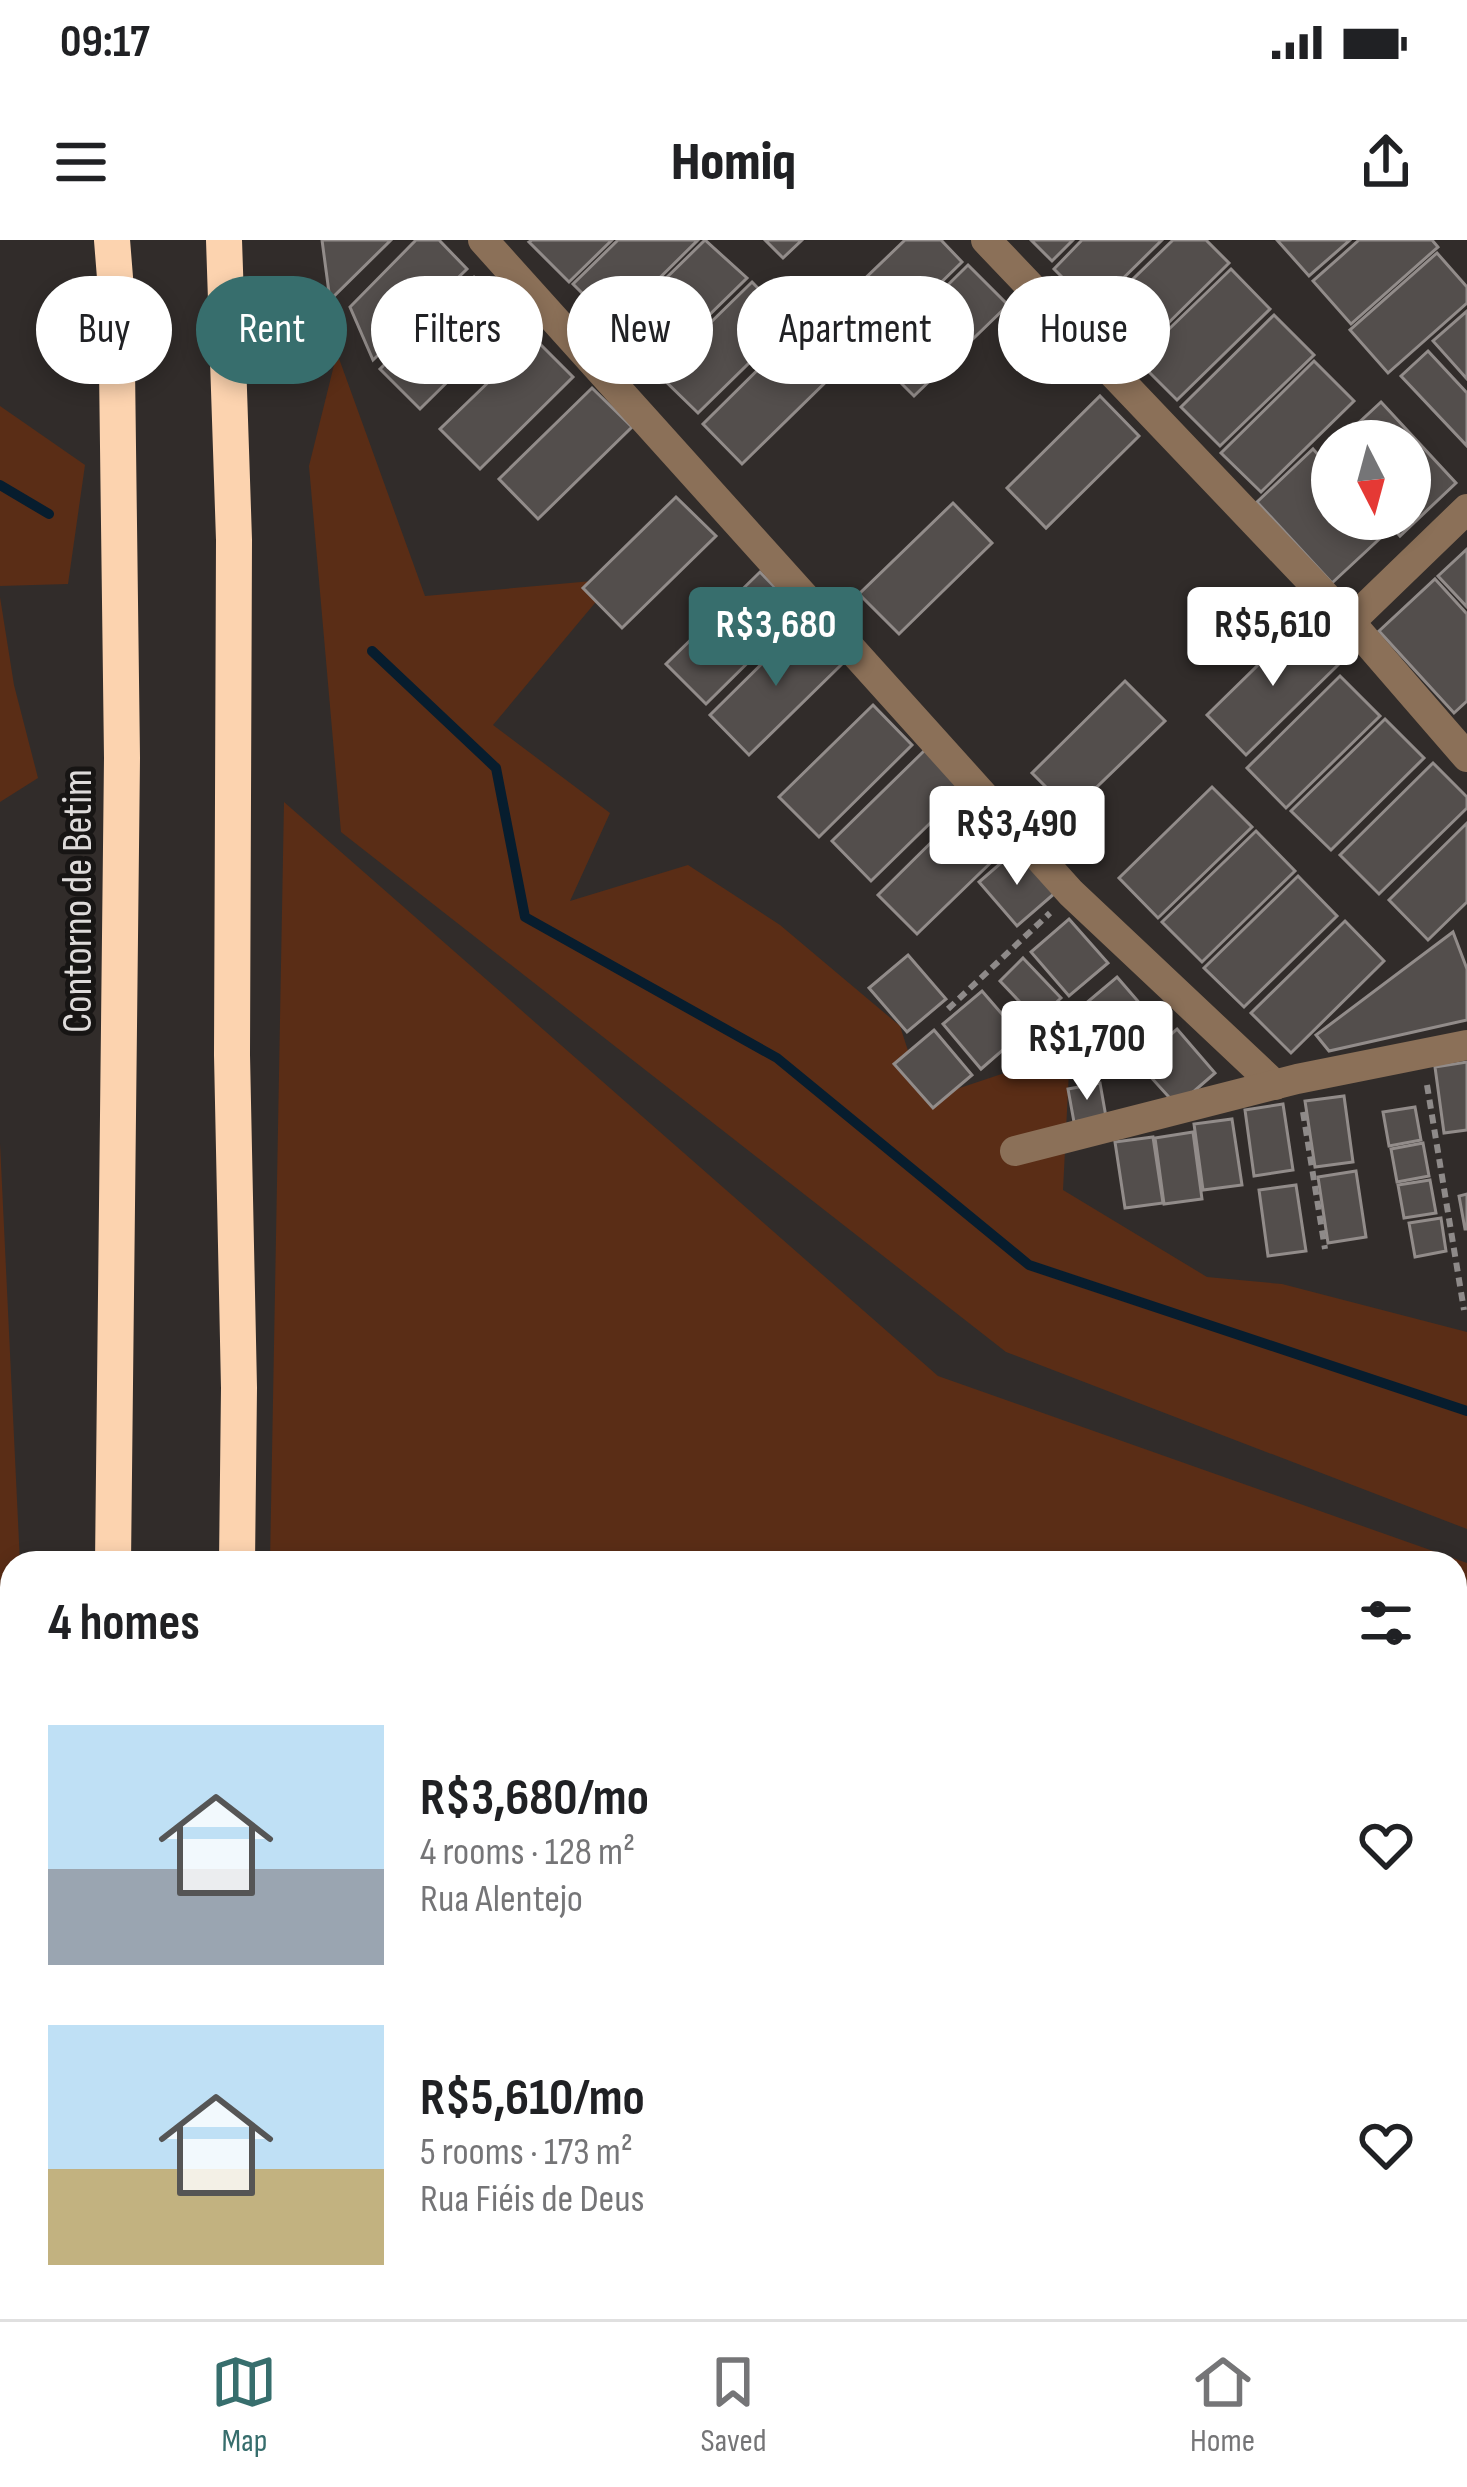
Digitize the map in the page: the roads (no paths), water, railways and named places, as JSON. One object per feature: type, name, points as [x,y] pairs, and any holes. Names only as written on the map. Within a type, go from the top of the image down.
[{"type":"highway","name":"Contorno de Betim","points":[[112,240],[122,758],[113,1551]]},
{"type":"highway","points":[[224,240],[234,540],[237,1551]]},
{"type":"street","points":[[483,240],[1071,893],[1286,1082]]},
{"type":"street","points":[[986,240],[1350,622],[1467,757]]},
{"type":"street","points":[[1350,622],[1467,509]]},
{"type":"street","points":[[1015,1151],[1286,1082],[1467,1045]]},
{"type":"waterway","points":[[0,485],[49,514]]},
{"type":"waterway","points":[[372,651],[496,768],[525,917],[777,1058],[1029,1265],[1467,1411]]}]
